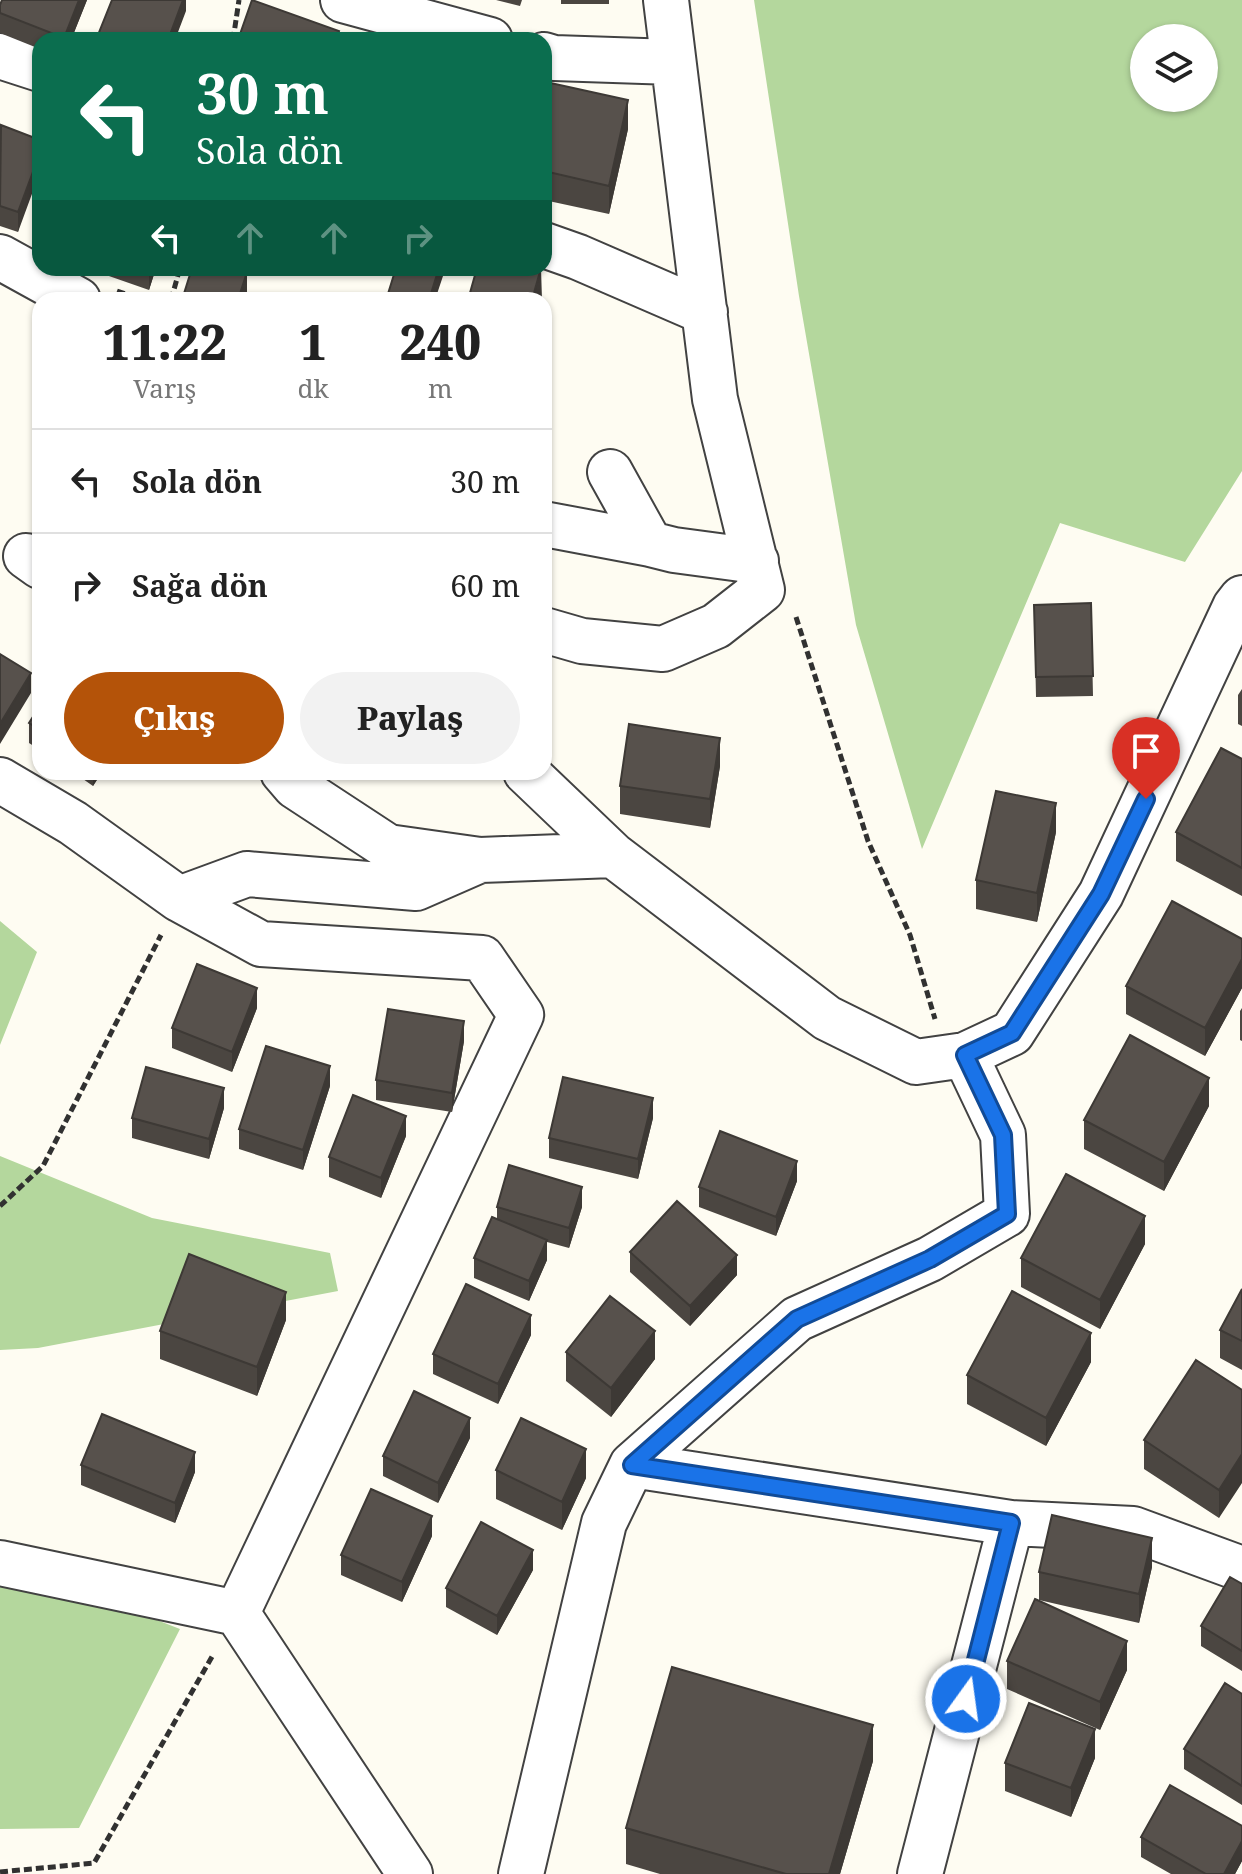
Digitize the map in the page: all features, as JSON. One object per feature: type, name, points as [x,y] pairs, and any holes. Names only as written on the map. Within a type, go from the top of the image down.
[{"type":"street","points":[[343,0],[461,32]]},
{"type":"street","points":[[552,632],[582,641],[663,649],[716,626],[762,590],[715,399],[666,0]]},
{"type":"street","points":[[0,56],[32,66]]},
{"type":"street","points":[[552,57],[673,62]]},
{"type":"street","points":[[552,248],[705,312]]},
{"type":"street","points":[[0,257],[32,275]]},
{"type":"street","points":[[34,276],[63,292]]},
{"type":"street","points":[[610,472],[650,544]]},
{"type":"street","points":[[552,526],[674,550],[756,561]]},
{"type":"street","points":[[534,780],[613,855],[827,1018],[916,1062],[965,1055],[1012,1033],[1101,894],[1238,614]]},
{"type":"street","points":[[0,780],[73,823],[179,899],[261,944],[482,958],[521,1015],[237,1613]]},
{"type":"street","points":[[290,780],[388,847],[480,860],[613,855]]},
{"type":"street","points":[[179,899],[247,874],[416,888],[480,860]]},
{"type":"street","points":[[521,1874],[604,1523],[632,1465],[797,1319],[930,1259],[1007,1214],[1003,1135],[965,1055]]},
{"type":"street","points":[[632,1465],[1011,1523],[1133,1529],[1242,1569]]},
{"type":"street","points":[[920,1874],[1011,1523]]},
{"type":"street","points":[[0,1563],[237,1613],[410,1874]]},
{"type":"path","points":[[234,32],[239,0]]},
{"type":"path","points":[[0,1206],[43,1166],[179,899]]},
{"type":"path","points":[[0,1872],[94,1863],[237,1613]]},
{"type":"green space","points":[[754,0],[1242,0],[1242,471],[1185,562],[1060,523],[922,849],[856,625],[799,296]]},
{"type":"green space","points":[[0,921],[37,952],[0,1045]]},
{"type":"green space","points":[[0,1156],[152,1218],[330,1253],[338,1291],[38,1348],[0,1350]]},
{"type":"green space","points":[[0,1559],[180,1629],[79,1828],[0,1829]]},
{"type":"building","points":[[2,0],[79,0],[66,32],[49,32],[0,13]]},
{"type":"building","points":[[112,0],[183,0],[171,32],[99,32]]},
{"type":"building","points":[[252,0],[339,31],[339,32],[241,32]]},
{"type":"building","points":[[552,83],[628,100],[609,186],[552,173]]},
{"type":"building","points":[[1,125],[32,137],[32,174],[18,212],[0,206]]},
{"type":"building","points":[[190,276],[246,276],[241,292],[184,292]]},
{"type":"building","points":[[394,276],[436,276],[432,292],[389,292]]},
{"type":"building","points":[[475,276],[539,276],[534,292],[470,292]]},
{"type":"building","points":[[1091,603],[1093,676],[1036,677],[1034,605]]},
{"type":"building","points":[[0,654],[31,673],[0,724]]},
{"type":"building","points":[[629,724],[720,738],[710,799],[620,786]]},
{"type":"building","points":[[1221,748],[1242,759],[1242,868],[1176,832]]},
{"type":"building","points":[[996,791],[1056,803],[1037,893],[976,880]]},
{"type":"building","points":[[1172,901],[1242,939],[1242,959],[1205,1028],[1126,986]]},
{"type":"building","points":[[197,964],[257,988],[232,1052],[172,1028]]},
{"type":"building","points":[[388,1009],[464,1021],[452,1093],[376,1080]]},
{"type":"building","points":[[1130,1035],[1209,1078],[1164,1162],[1084,1120]]},
{"type":"building","points":[[266,1046],[330,1066],[303,1150],[239,1129]]},
{"type":"building","points":[[146,1067],[224,1088],[209,1139],[132,1118]]},
{"type":"building","points":[[563,1077],[653,1098],[638,1159],[549,1138]]},
{"type":"building","points":[[353,1095],[406,1116],[381,1178],[329,1157]]},
{"type":"building","points":[[720,1131],[797,1161],[776,1217],[699,1187]]},
{"type":"building","points":[[509,1165],[582,1187],[569,1228],[497,1207]]},
{"type":"building","points":[[1066,1174],[1145,1216],[1100,1300],[1021,1258]]},
{"type":"building","points":[[677,1201],[737,1255],[690,1306],[630,1252]]},
{"type":"building","points":[[492,1217],[547,1240],[529,1281],[474,1258]]},
{"type":"building","points":[[189,1254],[286,1292],[257,1367],[160,1331]]},
{"type":"building","points":[[466,1284],[531,1315],[498,1384],[433,1354]]},
{"type":"building","points":[[1242,1289],[1242,1341],[1220,1330]]},
{"type":"building","points":[[1012,1291],[1091,1333],[1046,1418],[967,1375]]},
{"type":"building","points":[[610,1296],[655,1331],[611,1388],[566,1352]]},
{"type":"building","points":[[1196,1360],[1242,1390],[1242,1454],[1219,1490],[1144,1440]]},
{"type":"building","points":[[414,1391],[470,1418],[438,1483],[383,1456]]},
{"type":"building","points":[[102,1414],[195,1452],[175,1503],[81,1465]]},
{"type":"building","points":[[521,1418],[586,1449],[562,1502],[496,1470]]},
{"type":"building","points":[[371,1489],[432,1516],[402,1582],[341,1555]]},
{"type":"building","points":[[1052,1515],[1152,1538],[1139,1594],[1039,1572]]},
{"type":"building","points":[[481,1522],[533,1550],[497,1616],[446,1588]]},
{"type":"building","points":[[1230,1577],[1242,1584],[1242,1651],[1201,1626]]},
{"type":"building","points":[[1035,1599],[1127,1641],[1100,1702],[1007,1661]]},
{"type":"building","points":[[672,1667],[873,1725],[829,1874],[786,1874],[626,1828]]},
{"type":"building","points":[[1225,1683],[1242,1694],[1242,1786],[1184,1749]]},
{"type":"building","points":[[1029,1703],[1095,1729],[1071,1788],[1005,1763]]},
{"type":"building","points":[[1170,1785],[1242,1826],[1242,1841],[1224,1874],[1206,1874],[1141,1837]]},
{"type":"route","points":[[966,1699],[1011,1523],[632,1465],[797,1319],[930,1259],[1007,1214],[1003,1135],[965,1055],[1012,1033],[1101,894],[1146,799]]}]
